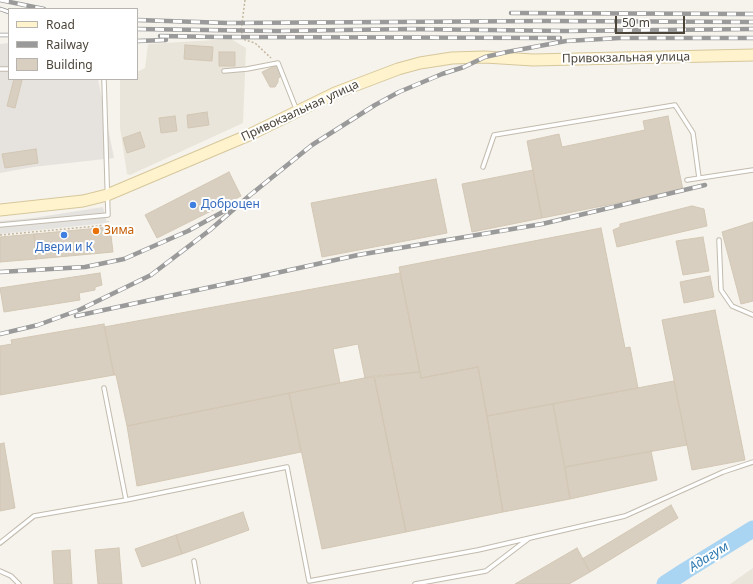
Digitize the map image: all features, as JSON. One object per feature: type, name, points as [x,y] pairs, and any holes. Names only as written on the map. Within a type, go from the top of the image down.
[{"type":"main road","name":"Привокзальная улица","points":[[0,210],[83,201],[107,195],[249,136],[335,93],[398,69],[420,63],[452,58],[533,60],[753,55]]},
{"type":"lane","points":[[224,71],[247,69],[278,63],[297,111]]},
{"type":"lane","points":[[0,225],[108,216],[104,80]]},
{"type":"lane","points":[[483,167],[494,135],[676,105],[693,133],[699,178]]},
{"type":"lane","points":[[687,180],[753,170]]},
{"type":"lane","points":[[719,240],[721,290],[732,306],[753,315]]},
{"type":"lane","points":[[104,388],[126,500]]},
{"type":"lane","points":[[0,543],[34,516],[126,500],[287,467],[309,582],[478,550],[625,516],[723,472],[753,462]]},
{"type":"lane","points":[[415,584],[439,582],[486,571],[529,538]]},
{"type":"lane","points":[[194,561],[198,584]]},
{"type":"lane","points":[[0,571],[11,576],[19,584]]},
{"type":"path","points":[[245,0],[241,31],[245,40],[255,42],[278,63]]},
{"type":"path","points":[[0,235],[108,225],[108,216]]},
{"type":"shaded area","points":[[231,39],[246,48],[243,123],[130,175],[127,174],[120,128],[120,80],[138,80],[138,72],[145,68],[148,44]]},
{"type":"shaded area","points":[[8,43],[8,80],[98,80],[114,158],[33,167],[0,173],[0,44]]},
{"type":"shaded area","points":[[103,207],[107,223],[0,234],[0,221],[33,218]]},
{"type":"shaded area","points":[[753,568],[753,584],[730,584]]},
{"type":"building","points":[[185,45],[213,47],[212,61],[184,59]]},
{"type":"building","points":[[219,52],[235,52],[235,66],[219,66]]},
{"type":"building","points":[[277,65],[282,76],[278,78],[278,82],[275,87],[270,87],[262,72]]},
{"type":"building","points":[[14,80],[22,80],[15,108],[7,106]]},
{"type":"building","points":[[207,112],[209,125],[188,128],[187,115]]},
{"type":"building","points":[[175,116],[177,131],[161,133],[159,118]]},
{"type":"building","points":[[668,116],[683,190],[542,218],[527,141],[559,134],[562,147],[645,130],[643,121]]},
{"type":"building","points":[[140,132],[145,147],[127,153],[123,138]]},
{"type":"building","points":[[36,149],[38,163],[5,168],[2,154]]},
{"type":"building","points":[[533,170],[542,218],[472,232],[462,184]]},
{"type":"building","name":"Доброцен","points":[[229,172],[241,196],[157,238],[145,215]]},
{"type":"building","points":[[436,179],[447,233],[322,257],[311,203]]},
{"type":"building","points":[[692,206],[704,209],[707,226],[617,247],[613,230],[620,227],[620,224]]},
{"type":"building","points":[[753,222],[753,301],[741,304],[722,232]]},
{"type":"building","points":[[110,227],[113,252],[36,259],[34,234]]},
{"type":"building","points":[[601,228],[625,348],[630,347],[638,388],[487,416],[478,367],[421,378],[399,267]]},
{"type":"building","points":[[34,234],[36,259],[0,262],[0,237]]},
{"type":"building","points":[[703,237],[709,271],[683,275],[676,241]]},
{"type":"building","points":[[100,273],[102,285],[95,287],[95,290],[79,293],[80,300],[4,312],[0,288]]},
{"type":"building","points":[[400,273],[420,372],[365,378],[358,344],[333,349],[340,383],[127,426],[104,327]]},
{"type":"building","points":[[710,276],[714,297],[684,303],[680,282]]},
{"type":"building","points":[[715,310],[745,460],[692,470],[662,320]]},
{"type":"building","points":[[104,324],[114,375],[0,395],[0,346],[12,344],[11,340]]},
{"type":"building","points":[[478,367],[503,512],[406,532],[374,376],[420,372],[421,378]]},
{"type":"building","points":[[374,376],[406,532],[322,549],[289,393]]},
{"type":"building","points":[[674,381],[687,445],[565,467],[553,404]]},
{"type":"building","points":[[289,393],[301,452],[137,486],[127,426]]},
{"type":"building","points":[[553,404],[570,499],[503,512],[487,416]]},
{"type":"building","points":[[4,443],[15,508],[0,511],[0,444]]},
{"type":"building","points":[[651,451],[657,480],[570,499],[565,467]]},
{"type":"building","points":[[671,505],[678,518],[590,572],[582,559]]},
{"type":"building","points":[[243,512],[249,530],[182,554],[176,535]]},
{"type":"building","points":[[176,535],[182,554],[142,567],[135,549]]},
{"type":"building","points":[[119,548],[122,584],[98,584],[95,550]]},
{"type":"building","points":[[577,548],[590,572],[569,584],[515,584]]},
{"type":"building","points":[[70,550],[72,584],[54,584],[52,551]]},
{"type":"waterway","name":"Адагум","points":[[665,584],[753,529]]},
{"type":"railway","points":[[0,0],[39,8]]},
{"type":"railway","points":[[0,9],[8,12]]},
{"type":"railway","points":[[511,13],[753,14]]},
{"type":"railway","points":[[138,20],[228,23],[546,21],[753,22]]},
{"type":"railway","points":[[138,29],[277,31],[411,29],[565,31],[753,29]]},
{"type":"railway","points":[[0,35],[8,35]]},
{"type":"railway","points":[[160,36],[560,38]]},
{"type":"railway","points":[[0,334],[38,325],[79,310],[151,275],[210,230],[312,145],[375,105],[399,92],[442,74],[464,67],[485,57],[566,41],[620,38],[753,38]]},
{"type":"railway","points":[[138,41],[166,40]]},
{"type":"railway","points":[[76,316],[358,255],[542,224],[705,185]]},
{"type":"railway","points":[[0,272],[85,267],[124,259],[188,231],[228,209]]},
{"type":"place","name":"Доброцен","points":[[193,205]]},
{"type":"place","name":"Зима","points":[[96,231]]},
{"type":"place","name":"Двери и К","points":[[64,235]]}]
